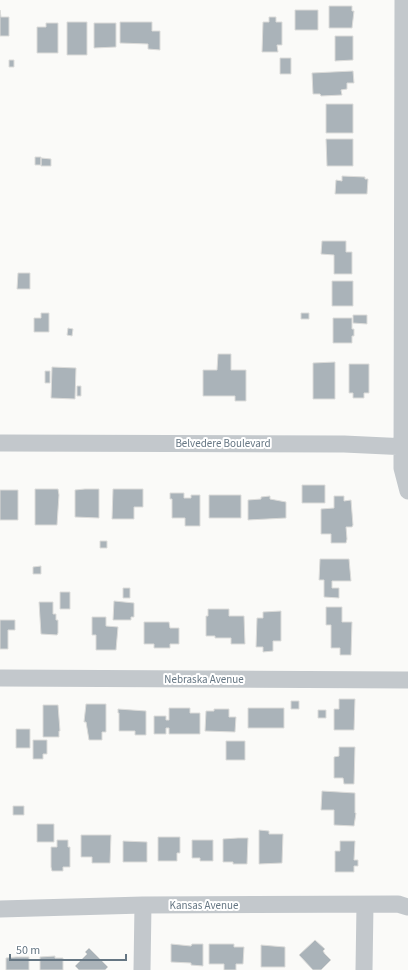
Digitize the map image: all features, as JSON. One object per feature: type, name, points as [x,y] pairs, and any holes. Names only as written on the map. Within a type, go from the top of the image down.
[{"type":"street","points":[[403,0],[405,447],[402,468],[408,491]]},
{"type":"street","name":"Belvedere Boulevard","points":[[0,443],[344,444],[405,447]]},
{"type":"street","name":"Nebraska Avenue","points":[[0,678],[408,680]]},
{"type":"street","name":"Kansas Avenue","points":[[0,909],[143,905],[398,904],[408,907]]},
{"type":"street","points":[[142,970],[143,905]]},
{"type":"street","points":[[364,970],[365,905]]},
{"type":"building","points":[[329,6],[352,6],[352,11],[354,11],[352,28],[329,28]]},
{"type":"building","points":[[0,10],[1,17],[9,17],[9,36],[0,36]]},
{"type":"building","points":[[295,10],[318,10],[318,30],[295,30]]},
{"type":"building","points":[[269,17],[276,17],[276,22],[282,22],[282,45],[277,45],[278,52],[262,52],[263,22],[269,22]]},
{"type":"building","points":[[67,22],[87,22],[87,55],[67,55]]},
{"type":"building","points":[[120,22],[152,22],[152,31],[160,31],[160,50],[148,49],[148,44],[120,43]]},
{"type":"building","points":[[46,23],[58,23],[58,53],[37,53],[37,27],[46,27]]},
{"type":"building","points":[[94,23],[116,23],[116,47],[94,48]]},
{"type":"building","points":[[335,36],[353,36],[353,60],[335,61]]},
{"type":"building","points":[[280,58],[291,58],[291,74],[280,74]]},
{"type":"building","points":[[9,60],[14,60],[14,67],[9,67]]},
{"type":"building","points":[[353,71],[354,83],[347,83],[347,89],[341,90],[342,95],[321,96],[320,94],[313,94],[312,73]]},
{"type":"building","points":[[326,104],[353,104],[353,133],[326,133]]},
{"type":"building","points":[[326,139],[353,139],[353,166],[327,166]]},
{"type":"building","points":[[35,157],[41,157],[41,165],[35,165]]},
{"type":"building","points":[[41,158],[51,159],[51,166],[41,166]]},
{"type":"building","points":[[342,176],[365,177],[365,179],[368,179],[367,194],[335,194],[336,180],[342,181]]},
{"type":"building","points":[[322,241],[346,241],[346,252],[352,252],[352,274],[334,274],[334,255],[321,254]]},
{"type":"building","points":[[18,273],[30,273],[30,289],[17,289]]},
{"type":"building","points":[[332,281],[353,281],[353,306],[332,306]]},
{"type":"building","points":[[41,313],[49,313],[49,332],[34,332],[34,318],[41,318]]},
{"type":"building","points":[[301,313],[309,313],[309,319],[301,319]]},
{"type":"building","points":[[353,315],[367,315],[367,324],[353,323]]},
{"type":"building","points":[[333,318],[352,318],[352,329],[354,329],[354,336],[352,336],[352,343],[333,343]]},
{"type":"building","points":[[68,328],[73,329],[72,336],[67,335]]},
{"type":"building","points":[[218,354],[231,354],[231,370],[246,370],[246,401],[235,401],[235,396],[203,396],[203,370],[217,370]]},
{"type":"building","points":[[335,362],[335,399],[313,399],[313,363]]},
{"type":"building","points":[[349,364],[369,364],[369,393],[364,393],[364,398],[353,398],[353,393],[349,393]]},
{"type":"building","points":[[52,367],[76,368],[75,399],[51,398]]},
{"type":"building","points":[[45,371],[50,371],[50,383],[45,383]]},
{"type":"building","points":[[77,386],[81,386],[81,396],[77,396]]},
{"type":"building","points":[[302,485],[325,485],[325,503],[302,503]]},
{"type":"building","points":[[35,489],[58,489],[57,525],[35,525]]},
{"type":"building","points":[[99,489],[99,518],[75,517],[75,490]]},
{"type":"building","points":[[113,489],[143,489],[143,507],[134,507],[134,519],[112,519]]},
{"type":"building","points":[[0,490],[18,490],[18,520],[0,520]]},
{"type":"building","points":[[170,493],[184,493],[184,498],[191,498],[191,495],[200,495],[200,526],[185,526],[185,518],[172,518],[172,499],[170,499]]},
{"type":"building","points":[[209,495],[241,495],[241,518],[209,518]]},
{"type":"building","points":[[270,496],[270,499],[286,502],[286,518],[248,520],[248,500],[261,499],[261,497]]},
{"type":"building","points":[[334,496],[344,496],[344,501],[351,500],[353,525],[352,527],[346,527],[346,543],[331,543],[331,534],[321,534],[321,509],[334,508]]},
{"type":"building","points":[[100,541],[107,541],[107,548],[100,548]]},
{"type":"building","points":[[320,559],[349,559],[351,581],[332,581],[332,588],[339,588],[339,598],[324,597],[324,580],[319,580]]},
{"type":"building","points":[[41,566],[41,574],[33,574],[33,567]]},
{"type":"building","points":[[123,588],[130,588],[130,598],[123,598]]},
{"type":"building","points":[[60,592],[70,592],[70,609],[60,609]]},
{"type":"building","points":[[114,601],[134,603],[134,617],[131,617],[131,620],[113,620]]},
{"type":"building","points":[[39,602],[53,602],[53,614],[56,614],[56,620],[58,620],[57,635],[41,634]]},
{"type":"building","points":[[326,607],[342,607],[342,622],[352,622],[351,655],[340,655],[340,648],[331,648],[331,625],[326,625]]},
{"type":"building","points":[[208,609],[229,609],[229,616],[244,616],[245,644],[231,644],[231,638],[215,638],[215,636],[206,636],[206,616],[208,616]]},
{"type":"building","points":[[281,611],[281,641],[273,641],[273,651],[263,652],[263,647],[256,647],[257,618],[263,618],[263,612]]},
{"type":"building","points":[[92,617],[106,617],[106,626],[118,627],[116,650],[96,650],[96,635],[92,635]]},
{"type":"building","points":[[0,620],[15,620],[15,630],[8,630],[8,649],[0,649]]},
{"type":"building","points":[[144,622],[169,622],[170,628],[179,628],[179,644],[170,644],[170,648],[154,648],[154,644],[144,644]]},
{"type":"building","points":[[339,699],[355,699],[354,730],[334,730],[334,709],[339,709]]},
{"type":"building","points":[[291,701],[299,701],[299,709],[291,709]]},
{"type":"building","points":[[86,704],[106,704],[106,732],[102,732],[102,740],[89,740],[86,722],[84,722]]},
{"type":"building","points":[[43,705],[58,705],[59,737],[43,737]]},
{"type":"building","points":[[169,708],[190,708],[190,713],[200,713],[200,734],[169,734],[169,728],[166,728],[166,734],[154,734],[154,716],[166,716],[166,720],[169,720]]},
{"type":"building","points":[[248,708],[284,708],[284,728],[248,728]]},
{"type":"building","points":[[118,709],[146,711],[146,735],[135,735],[135,731],[119,731]]},
{"type":"building","points":[[214,709],[229,709],[229,717],[236,717],[235,732],[205,731],[206,711],[214,711]]},
{"type":"building","points":[[318,710],[326,710],[326,718],[318,718]]},
{"type":"building","points":[[16,729],[30,729],[30,748],[16,748]]},
{"type":"building","points":[[33,740],[47,740],[47,754],[43,754],[43,759],[33,759]]},
{"type":"building","points":[[226,741],[245,741],[245,760],[226,760]]},
{"type":"building","points":[[339,747],[355,747],[354,784],[344,784],[343,778],[334,778],[334,757],[339,756]]},
{"type":"building","points":[[322,791],[355,793],[356,813],[354,826],[334,825],[334,810],[321,810]]},
{"type":"building","points":[[13,806],[24,806],[24,815],[13,815]]},
{"type":"building","points":[[37,824],[54,824],[54,842],[37,842]]},
{"type":"building","points":[[259,830],[269,831],[269,834],[283,834],[282,863],[259,864]]},
{"type":"building","points":[[81,835],[111,835],[110,863],[92,863],[92,857],[81,857]]},
{"type":"building","points":[[158,837],[180,837],[180,853],[177,853],[177,861],[158,861]]},
{"type":"building","points":[[248,838],[247,864],[223,862],[223,839]]},
{"type":"building","points":[[57,840],[68,840],[68,847],[70,847],[70,867],[63,867],[63,871],[52,871],[51,867],[51,847],[57,847]]},
{"type":"building","points":[[192,840],[213,840],[213,861],[200,861],[200,858],[192,858]]},
{"type":"building","points":[[123,841],[147,842],[147,862],[123,862]]},
{"type":"building","points":[[340,841],[355,841],[354,860],[358,860],[358,866],[354,866],[354,872],[335,872],[335,851],[340,851]]},
{"type":"building","points":[[315,940],[325,949],[323,951],[331,960],[321,970],[313,970],[299,955]]},
{"type":"building","points":[[171,944],[191,946],[192,944],[203,944],[203,966],[191,965],[191,963],[171,962]]},
{"type":"building","points":[[209,944],[234,944],[234,947],[244,947],[243,964],[236,964],[236,970],[224,970],[224,964],[209,964]]},
{"type":"building","points":[[261,945],[285,947],[285,967],[261,967]]},
{"type":"building","points":[[89,948],[108,967],[105,970],[79,970],[75,966],[87,954],[85,952]]},
{"type":"building","points":[[55,956],[55,958],[63,958],[63,970],[40,970],[40,957]]},
{"type":"building","points":[[29,957],[29,970],[6,970],[6,958]]}]
